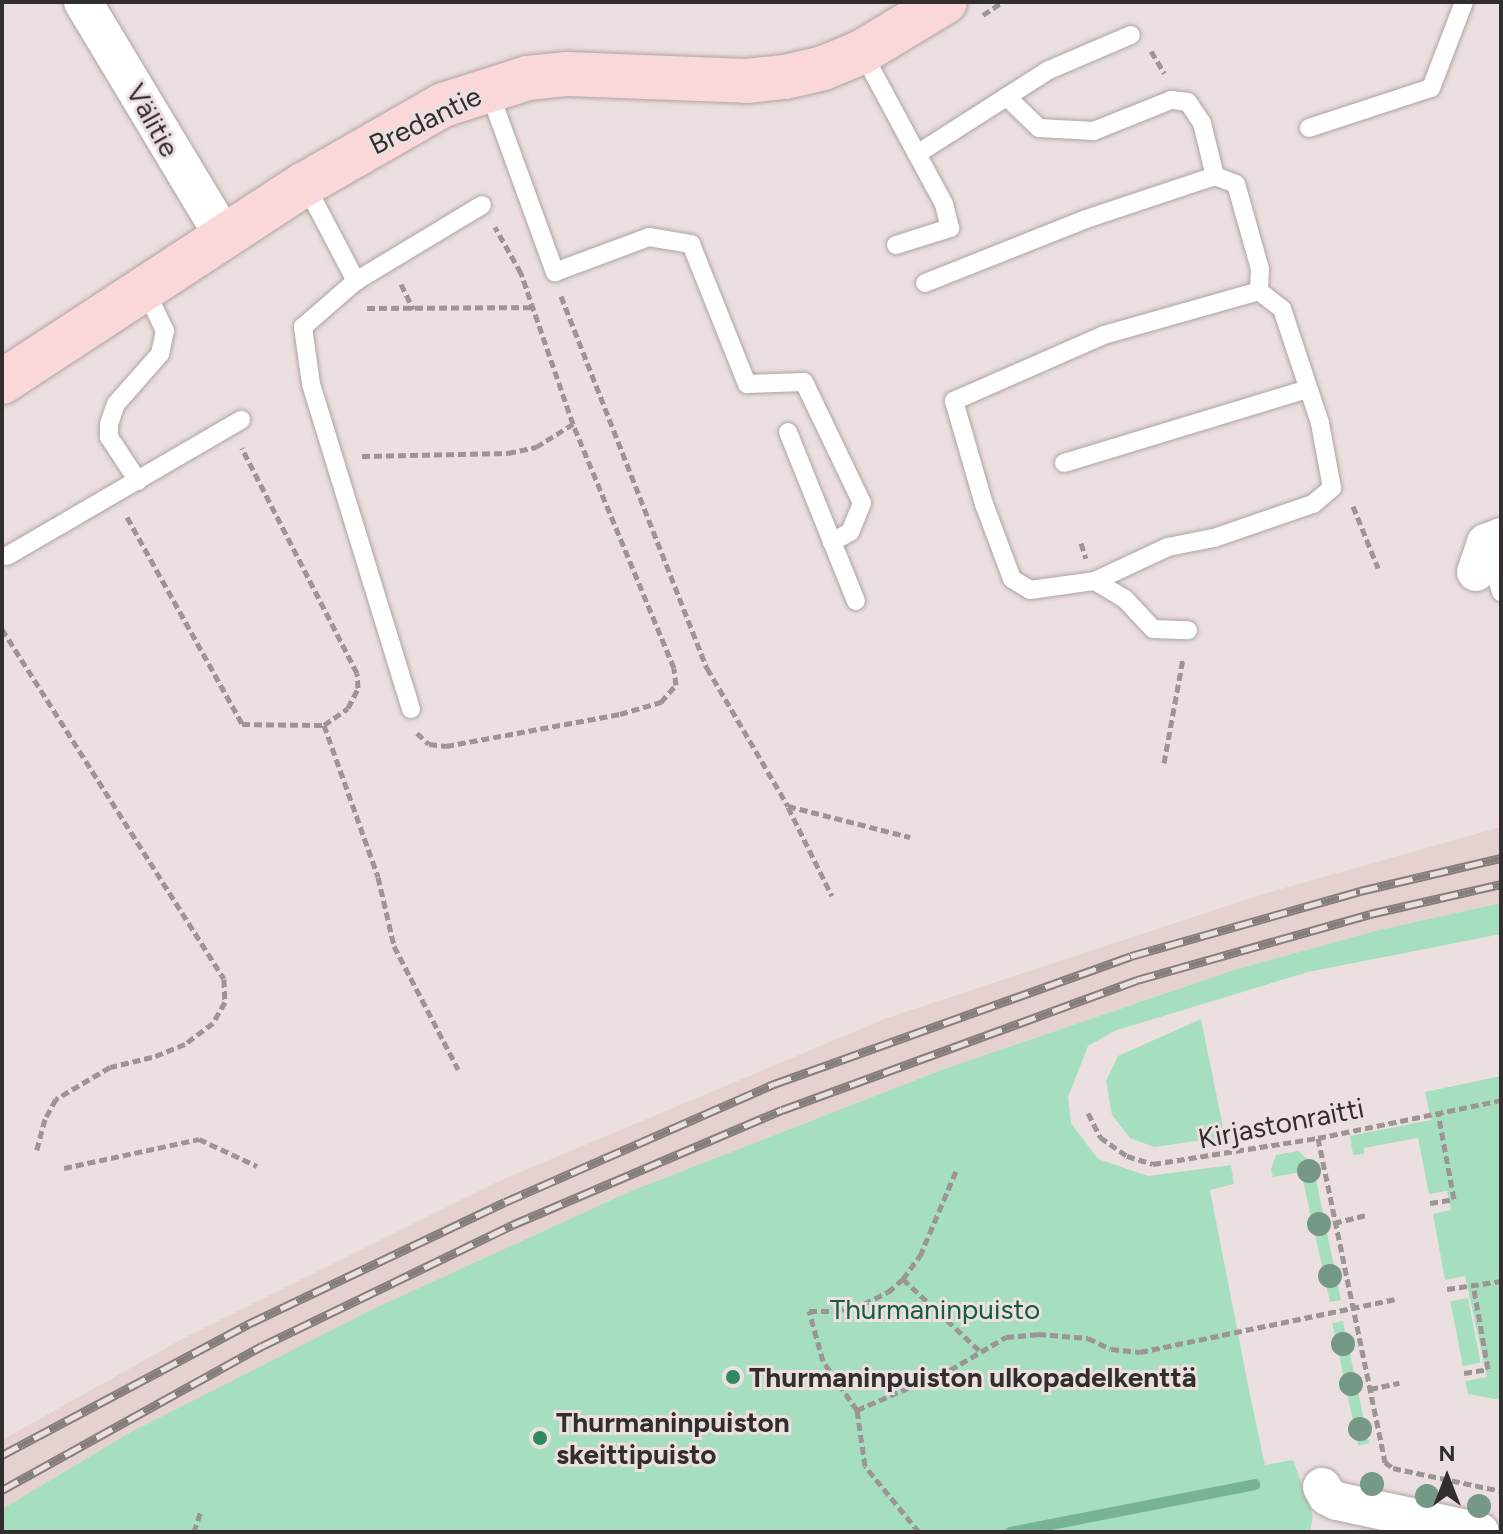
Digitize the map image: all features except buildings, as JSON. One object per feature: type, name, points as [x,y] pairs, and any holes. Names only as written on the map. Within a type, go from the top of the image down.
[{"type":"street","name":"Välitie","points":[[83,2],[224,237]]},
{"type":"street","name":"Bredantie","points":[[2,382],[305,184],[415,120],[488,88],[528,78],[567,74],[746,81],[785,77],[823,68],[862,52],[945,2]]},
{"type":"street","points":[[1322,1487],[1327,1496],[1337,1501],[1480,1532]]},
{"type":"lane","points":[[1309,128],[1431,88],[1464,2]]},
{"type":"lane","points":[[917,154],[1049,70],[1131,35]]},
{"type":"lane","points":[[862,52],[944,204],[950,228],[896,245]]},
{"type":"lane","points":[[488,88],[555,272],[649,237],[691,244],[747,384],[804,382],[862,503],[850,532],[832,542]]},
{"type":"lane","points":[[1007,97],[1039,128],[1094,131],[1171,100],[1188,102],[1202,123],[1215,176]]},
{"type":"lane","points":[[925,283],[1086,219],[1215,176],[1236,184],[1260,269],[1259,291]]},
{"type":"lane","points":[[305,184],[356,281]]},
{"type":"lane","points":[[411,709],[311,384],[303,327],[356,281],[482,205]]},
{"type":"lane","points":[[138,481],[109,437],[109,424],[116,404],[160,354],[165,331],[145,289]]},
{"type":"lane","points":[[1259,291],[1282,309],[1320,423],[1332,488],[1313,504],[1214,538],[1168,547],[1095,581],[1030,590],[1012,579],[984,504],[954,401],[1104,335],[1259,291]]},
{"type":"lane","points":[[1064,463],[1308,389]]},
{"type":"lane","points":[[7,556],[234,424]]},
{"type":"lane","points":[[788,432],[856,601]]},
{"type":"lane","points":[[1095,581],[1125,599],[1153,629],[1188,630]]},
{"type":"path","points":[[1131,35],[1152,52],[1167,78],[1171,100]]},
{"type":"path","points":[[411,709],[417,734],[429,744],[446,746],[620,714],[661,702],[676,685],[674,668],[573,424],[521,273],[482,205]]},
{"type":"path","points":[[555,272],[566,314],[707,668],[788,806],[832,896]]},
{"type":"path","points":[[326,307],[533,307]]},
{"type":"path","points":[[115,495],[242,724],[324,725],[348,708],[358,688],[357,673],[234,424]]},
{"type":"path","points":[[333,457],[508,453],[536,447],[573,424]]},
{"type":"path","points":[[1367,533],[1378,568]]},
{"type":"path","points":[[2,629],[224,979],[225,1002],[213,1023],[185,1044],[152,1057],[110,1067],[56,1099],[45,1119],[36,1152]]},
{"type":"path","points":[[1164,763],[1188,630]]},
{"type":"path","points":[[324,725],[378,877],[394,946],[458,1069]]},
{"type":"path","points":[[788,806],[910,837]]},
{"type":"path","name":"Kirjastonraitti","points":[[1088,1113],[1100,1137],[1127,1156],[1153,1164],[1318,1138],[1501,1100]]},
{"type":"path","points":[[1430,1203],[1454,1199],[1438,1113]]},
{"type":"path","points":[[1318,1138],[1385,1462],[1393,1468],[1501,1491]]},
{"type":"path","points":[[64,1168],[199,1139],[257,1166]]},
{"type":"path","points":[[918,1531],[865,1466],[857,1410],[823,1361],[809,1311],[836,1311],[864,1304],[888,1292],[903,1279],[920,1256],[951,1191],[956,1171]]},
{"type":"path","points":[[1334,1223],[1365,1215]]},
{"type":"path","points":[[903,1279],[980,1351]]},
{"type":"path","points":[[1447,1289],[1501,1281]]},
{"type":"path","points":[[1464,1373],[1488,1369],[1473,1284]]},
{"type":"path","points":[[857,1410],[950,1370],[1006,1337],[1038,1334],[1088,1338],[1111,1349],[1140,1352],[1395,1299]]},
{"type":"path","points":[[1370,1389],[1399,1383]]},
{"type":"path","points":[[194,1532],[201,1511]]},
{"type":"shaded area","points":[[1501,827],[1501,903],[1379,930],[1234,970],[944,1069],[631,1191],[375,1308],[129,1433],[2,1509],[2,1440],[184,1338],[499,1181],[887,1018],[1263,894]]},
{"type":"green space","name":"Thurmaninpuisto","points":[[1501,903],[1501,934],[1308,972],[1114,1031],[1088,1046],[1068,1097],[1071,1123],[1098,1159],[1148,1176],[1231,1165],[1234,1184],[1210,1190],[1265,1465],[1293,1460],[1313,1516],[1310,1532],[2,1532],[2,1509],[129,1433],[375,1308],[631,1191],[944,1069],[1234,970],[1379,930]]},
{"type":"green space","points":[[1201,1019],[1225,1137],[1154,1147],[1130,1138],[1112,1115],[1106,1081],[1118,1056]]},
{"type":"green space","points":[[1501,1076],[1501,1400],[1468,1394],[1465,1381],[1487,1377],[1465,1276],[1445,1280],[1433,1214],[1451,1210],[1447,1191],[1429,1194],[1418,1138],[1364,1148],[1364,1154],[1353,1155],[1350,1136],[1431,1120],[1425,1092]]},
{"type":"green space","points":[[1298,1151],[1311,1162],[1315,1175],[1341,1300],[1330,1302],[1301,1172],[1273,1177],[1271,1169],[1276,1155]]},
{"type":"green space","points":[[1468,1298],[1481,1363],[1463,1366],[1450,1301]]},
{"type":"green space","points":[[1343,1321],[1369,1443],[1358,1446],[1332,1323]]},
{"type":"waterway","points":[[1010,1532],[1254,1484]]},
{"type":"railway","points":[[2,1455],[248,1324],[505,1202],[774,1084],[1131,956],[1360,891],[1501,858]]},
{"type":"railway","points":[[2,1490],[262,1346],[512,1225],[782,1110],[1137,980],[1370,914],[1501,884]]},
{"type":"place","name":"Thurmaninpuiston ulkopadelkenttä","points":[[733,1377]]},
{"type":"place","name":"Thurmaninpuiston skeittipuisto","points":[[540,1438]]}]
